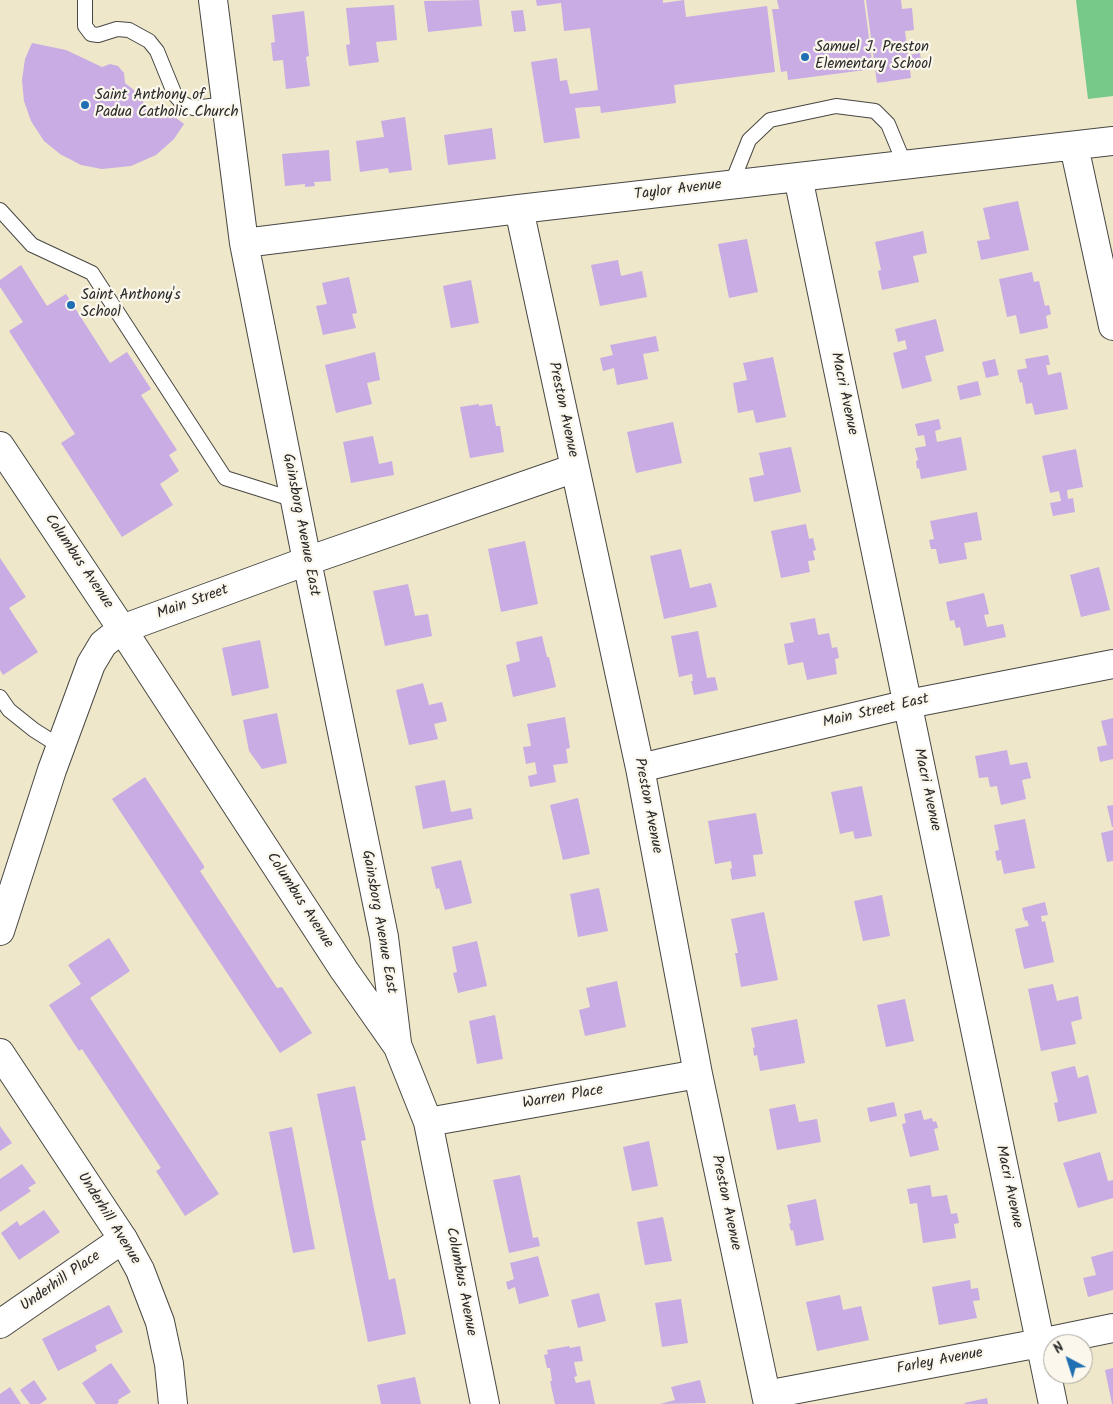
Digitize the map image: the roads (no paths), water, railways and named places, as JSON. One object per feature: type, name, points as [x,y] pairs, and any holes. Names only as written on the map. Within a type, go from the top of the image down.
[{"type":"street","name":"Gainsborg Avenue East","points":[[213,0],[244,243],[384,937],[398,1047]]},
{"type":"street","name":"Taylor Avenue","points":[[244,243],[519,209],[1113,141]]},
{"type":"street","points":[[1074,146],[1113,326]]},
{"type":"street","name":"Macri Avenue","points":[[798,177],[1053,1404]]},
{"type":"street","name":"Preston Avenue","points":[[519,209],[640,768],[698,1074],[767,1400]]},
{"type":"street","name":"Columbus Avenue","points":[[0,446],[122,629],[344,970],[398,1047],[428,1122],[485,1404]]},
{"type":"street","name":"Main Street","points":[[0,931],[61,747],[91,664],[103,644],[122,629],[575,468]]},
{"type":"street","name":"Main Street East","points":[[640,768],[908,704],[1113,664]]},
{"type":"street","name":"Underhill Avenue","points":[[0,1053],[123,1239],[140,1270],[160,1322],[169,1364],[173,1404]]},
{"type":"street","name":"Warren Place","points":[[428,1122],[698,1074]]},
{"type":"street","name":"Underhill Place","points":[[0,1324],[123,1239]]},
{"type":"street","name":"Farley Avenue","points":[[767,1400],[1113,1328]]},
{"type":"lane","points":[[85,0],[85,26],[91,34],[98,35],[118,29],[128,30],[149,42],[157,51],[174,95],[182,102],[193,108],[226,104]]},
{"type":"lane","points":[[731,185],[749,140],[770,120],[836,106],[876,111],[888,124],[905,165]]},
{"type":"lane","points":[[0,210],[32,245],[92,273],[225,478],[295,500]]},
{"type":"lane","points":[[0,697],[10,710],[34,730],[61,747]]},
{"type":"place","name":"Samuel J. Preston Elementary School","points":[[805,57]]},
{"type":"place","name":"Saint Anthony of Padua Catholic Church","points":[[85,105]]},
{"type":"place","name":"Saint Anthony's School","points":[[71,305]]}]
